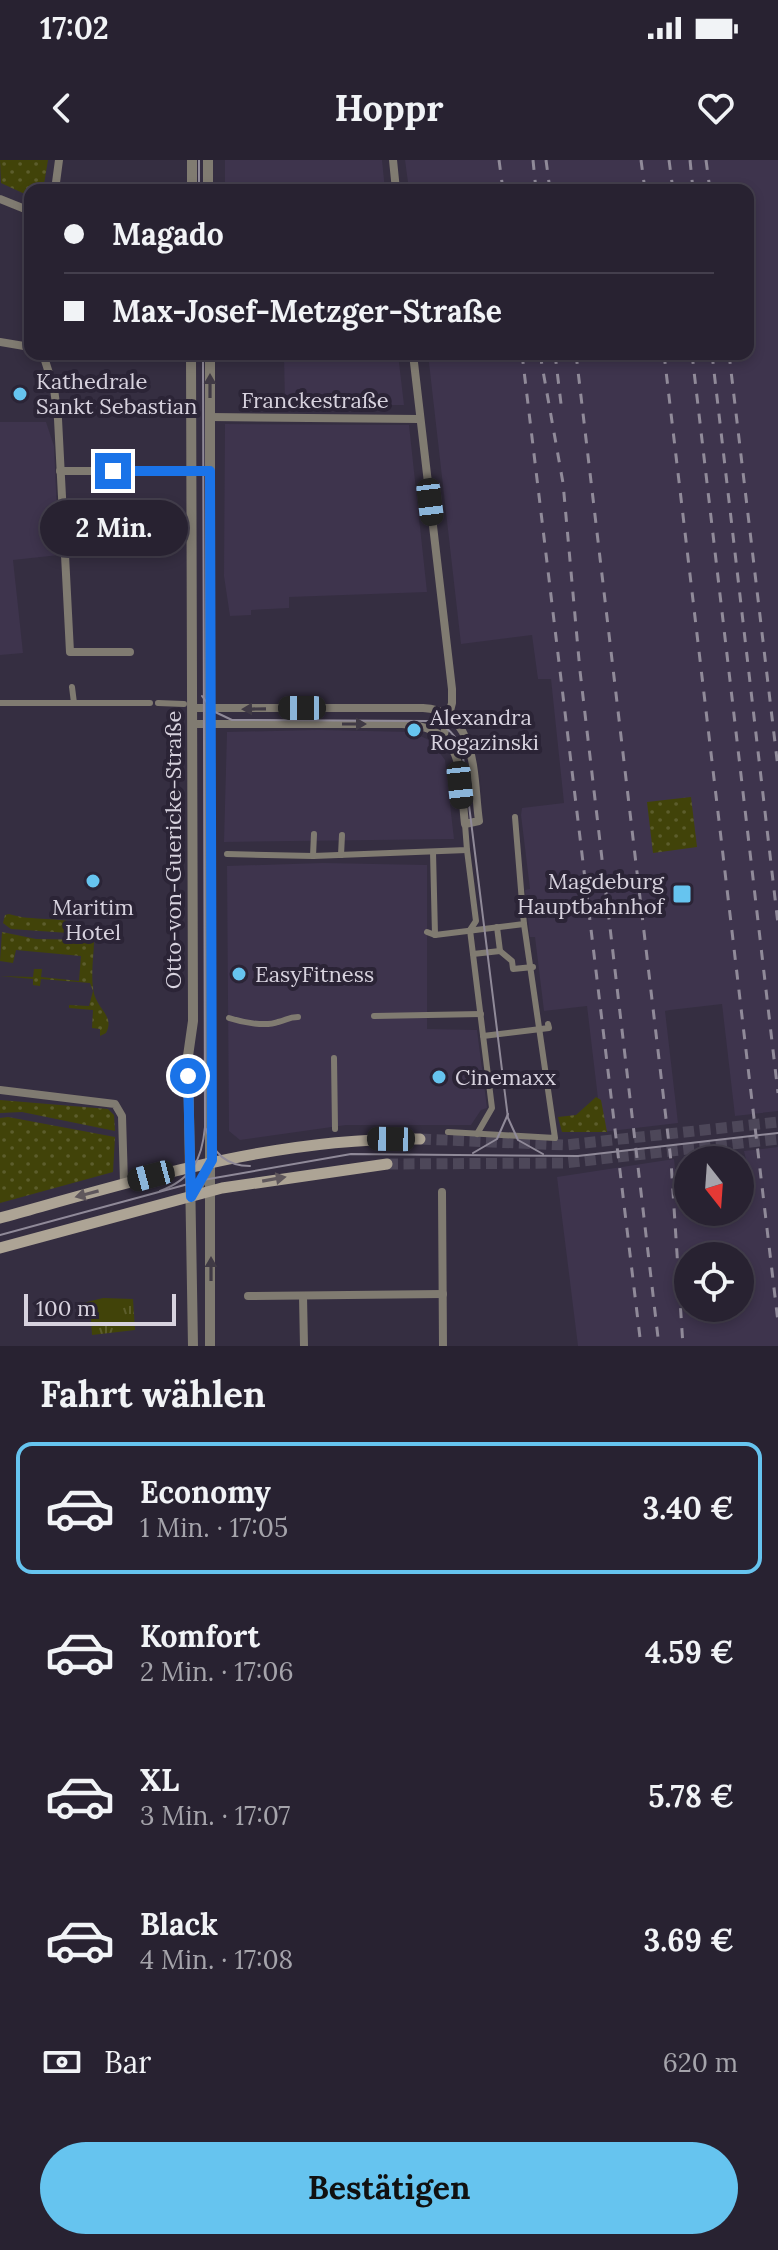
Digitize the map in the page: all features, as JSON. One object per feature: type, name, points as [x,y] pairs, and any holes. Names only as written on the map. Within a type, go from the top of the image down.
[{"type":"main road","points":[[0,1218],[212,1160],[334,1140],[420,1139]]},
{"type":"main road","points":[[0,1248],[211,1191],[387,1164]]},
{"type":"street","points":[[56,184],[59,160]]},
{"type":"street","points":[[192,160],[192,184]]},
{"type":"street","points":[[208,160],[208,184]]},
{"type":"street","points":[[393,160],[395,184]]},
{"type":"street","points":[[0,199],[24,209]]},
{"type":"street","points":[[0,342],[24,346]]},
{"type":"street","points":[[45,360],[55,397],[70,652],[130,652]]},
{"type":"street","name":"Otto-von-Guericke-Straße","points":[[191,360],[188,706],[192,724],[189,1165],[193,1346]]},
{"type":"street","name":"Otto-von-Guericke-Straße","points":[[210,360],[210,1346]]},
{"type":"street","points":[[414,360],[451,680],[452,703],[444,734]]},
{"type":"street","name":"Franckestraße","points":[[210,417],[419,419]]},
{"type":"street","points":[[60,471],[210,471]]},
{"type":"street","points":[[72,687],[74,703]]},
{"type":"street","points":[[0,703],[17,708],[74,703],[154,703],[210,708],[423,708],[449,713],[467,737],[479,821],[465,824]]},
{"type":"street","points":[[192,724],[413,724],[444,734],[456,755],[476,921],[470,930]]},
{"type":"street","points":[[448,1132],[555,1138],[524,924],[526,914],[515,817]]},
{"type":"street","points":[[313,856],[314,834]]},
{"type":"street","points":[[341,855],[342,835]]},
{"type":"street","points":[[227,854],[328,859],[341,855],[467,850]]},
{"type":"street","points":[[433,852],[435,935]]},
{"type":"street","points":[[427,932],[435,935],[524,924]]},
{"type":"street","points":[[497,927],[497,954]]},
{"type":"street","points":[[470,930],[479,956],[481,1014],[488,1035],[492,1108],[477,1134]]},
{"type":"street","points":[[479,956],[497,954],[512,961],[513,969],[532,965]]},
{"type":"street","points":[[374,1016],[481,1014]]},
{"type":"street","points":[[229,1018],[240,1022],[278,1022],[285,1017],[298,1017]]},
{"type":"street","points":[[488,1035],[549,1028],[548,1024]]},
{"type":"street","points":[[334,1058],[335,1129]]},
{"type":"street","points":[[0,1090],[115,1104],[122,1116],[124,1183]]},
{"type":"street","points":[[191,1197],[212,1160]]},
{"type":"street","points":[[442,1192],[443,1346]]},
{"type":"street","points":[[248,1296],[443,1294]]},
{"type":"street","points":[[303,1296],[304,1346]]},
{"type":"shaded area","points":[[225,160],[382,160],[384,184],[225,184]]},
{"type":"shaded area","points":[[405,160],[778,160],[778,1111],[735,1116],[722,1004],[670,1010],[665,1011],[678,1123],[602,1132],[587,1006],[544,1011],[535,937],[530,937],[525,890],[530,889],[521,815],[522,808],[564,803],[551,679],[538,679],[532,635],[461,644],[429,360],[754,360],[754,184],[408,184]]},
{"type":"shaded area","points":[[284,360],[399,360],[404,405],[285,406]]},
{"type":"shaded area","points":[[0,422],[46,422],[54,446],[59,555],[13,560],[23,653],[0,655]]},
{"type":"shaded area","points":[[225,424],[409,425],[427,592],[289,597],[289,608],[251,610],[251,615],[230,616],[224,576]]},
{"type":"shaded area","points":[[227,732],[412,732],[431,741],[445,760],[454,839],[224,842]]},
{"type":"shaded area","points":[[323,863],[427,865],[427,1029],[477,1030],[487,1108],[481,1110],[471,1125],[346,1125],[240,1140],[229,1131],[227,866]]},
{"type":"shaded area","points":[[778,1147],[778,1346],[578,1346],[557,1177],[674,1159],[674,1226],[754,1226],[754,1150]]},
{"type":"green space","points":[[0,160],[48,160],[44,184],[24,184],[24,194],[1,183]]},
{"type":"green space","points":[[691,797],[697,847],[653,853],[647,802]]},
{"type":"green space","points":[[5,915],[74,923],[83,926],[83,934],[11,929],[3,923]]},
{"type":"green space","points":[[2,932],[36,939],[94,940],[93,986],[96,999],[108,1019],[106,1033],[100,1036],[100,1029],[92,1028],[93,1010],[69,1008],[69,1005],[89,1006],[93,991],[90,983],[41,979],[40,986],[33,985],[33,979],[0,976],[33,977],[34,969],[42,969],[41,977],[79,981],[81,956],[16,950],[13,963],[0,961]]},
{"type":"green space","points":[[596,1097],[601,1100],[607,1132],[562,1132],[558,1117],[576,1115]]},
{"type":"green space","points":[[0,1100],[108,1109],[114,1115],[115,1131],[22,1112],[0,1113]]},
{"type":"green space","points":[[0,1118],[115,1137],[113,1172],[0,1203]]},
{"type":"green space","points":[[103,1298],[133,1299],[135,1330],[92,1335],[91,1319],[83,1303]]},
{"type":"tunnel","points":[[420,1139],[566,1145],[778,1122]]},
{"type":"tunnel","points":[[387,1164],[564,1163],[778,1139]]},
{"type":"tram line","points":[[199,160],[199,184]]},
{"type":"tram line","points":[[160,1191],[180,1181],[193,1167],[198,1159],[205,1127],[203,360]]},
{"type":"tram line","points":[[202,696],[213,711],[232,720],[427,721],[447,728],[459,743],[508,1118],[518,1140],[543,1154]]},
{"type":"tram line","points":[[473,1153],[497,1139],[508,1114]]},
{"type":"tram line","points":[[206,1129],[221,1156],[233,1163],[250,1166]]},
{"type":"tram line","points":[[0,1235],[203,1180],[351,1154],[578,1156],[778,1133]]},
{"type":"railway","points":[[499,160],[502,184]]},
{"type":"railway","points":[[533,160],[535,184]]},
{"type":"railway","points":[[546,160],[549,184]]},
{"type":"railway","points":[[641,160],[644,184]]},
{"type":"railway","points":[[669,160],[672,184]]},
{"type":"railway","points":[[690,160],[692,184]]},
{"type":"railway","points":[[706,160],[709,184]]},
{"type":"railway","points":[[523,360],[641,1346]]},
{"type":"railway","points":[[541,360],[563,483],[580,671],[659,1346]]},
{"type":"railway","points":[[556,360],[562,412]]},
{"type":"railway","points":[[577,360],[671,1161],[683,1346]]},
{"type":"railway","points":[[665,360],[778,1322]]},
{"type":"railway","points":[[693,360],[778,1093]]},
{"type":"railway","points":[[713,360],[778,924]]},
{"type":"railway","points":[[730,360],[778,768]]},
{"type":"place","name":"Kathedrale Sankt Sebastian","points":[[20,394]]},
{"type":"place","name":"Alexandra Rogazinski","points":[[414,730]]},
{"type":"place","name":"Maritim Hotel","points":[[93,881]]},
{"type":"place","name":"Magdeburg Hauptbahnhof","points":[[682,894]]},
{"type":"place","name":"EasyFitness","points":[[239,974]]},
{"type":"place","name":"Cinemaxx","points":[[439,1077]]},
{"type":"route","points":[[113,471],[210,471],[213,575],[209,811],[212,1160],[207,1174],[191,1197],[188,1076]]}]
